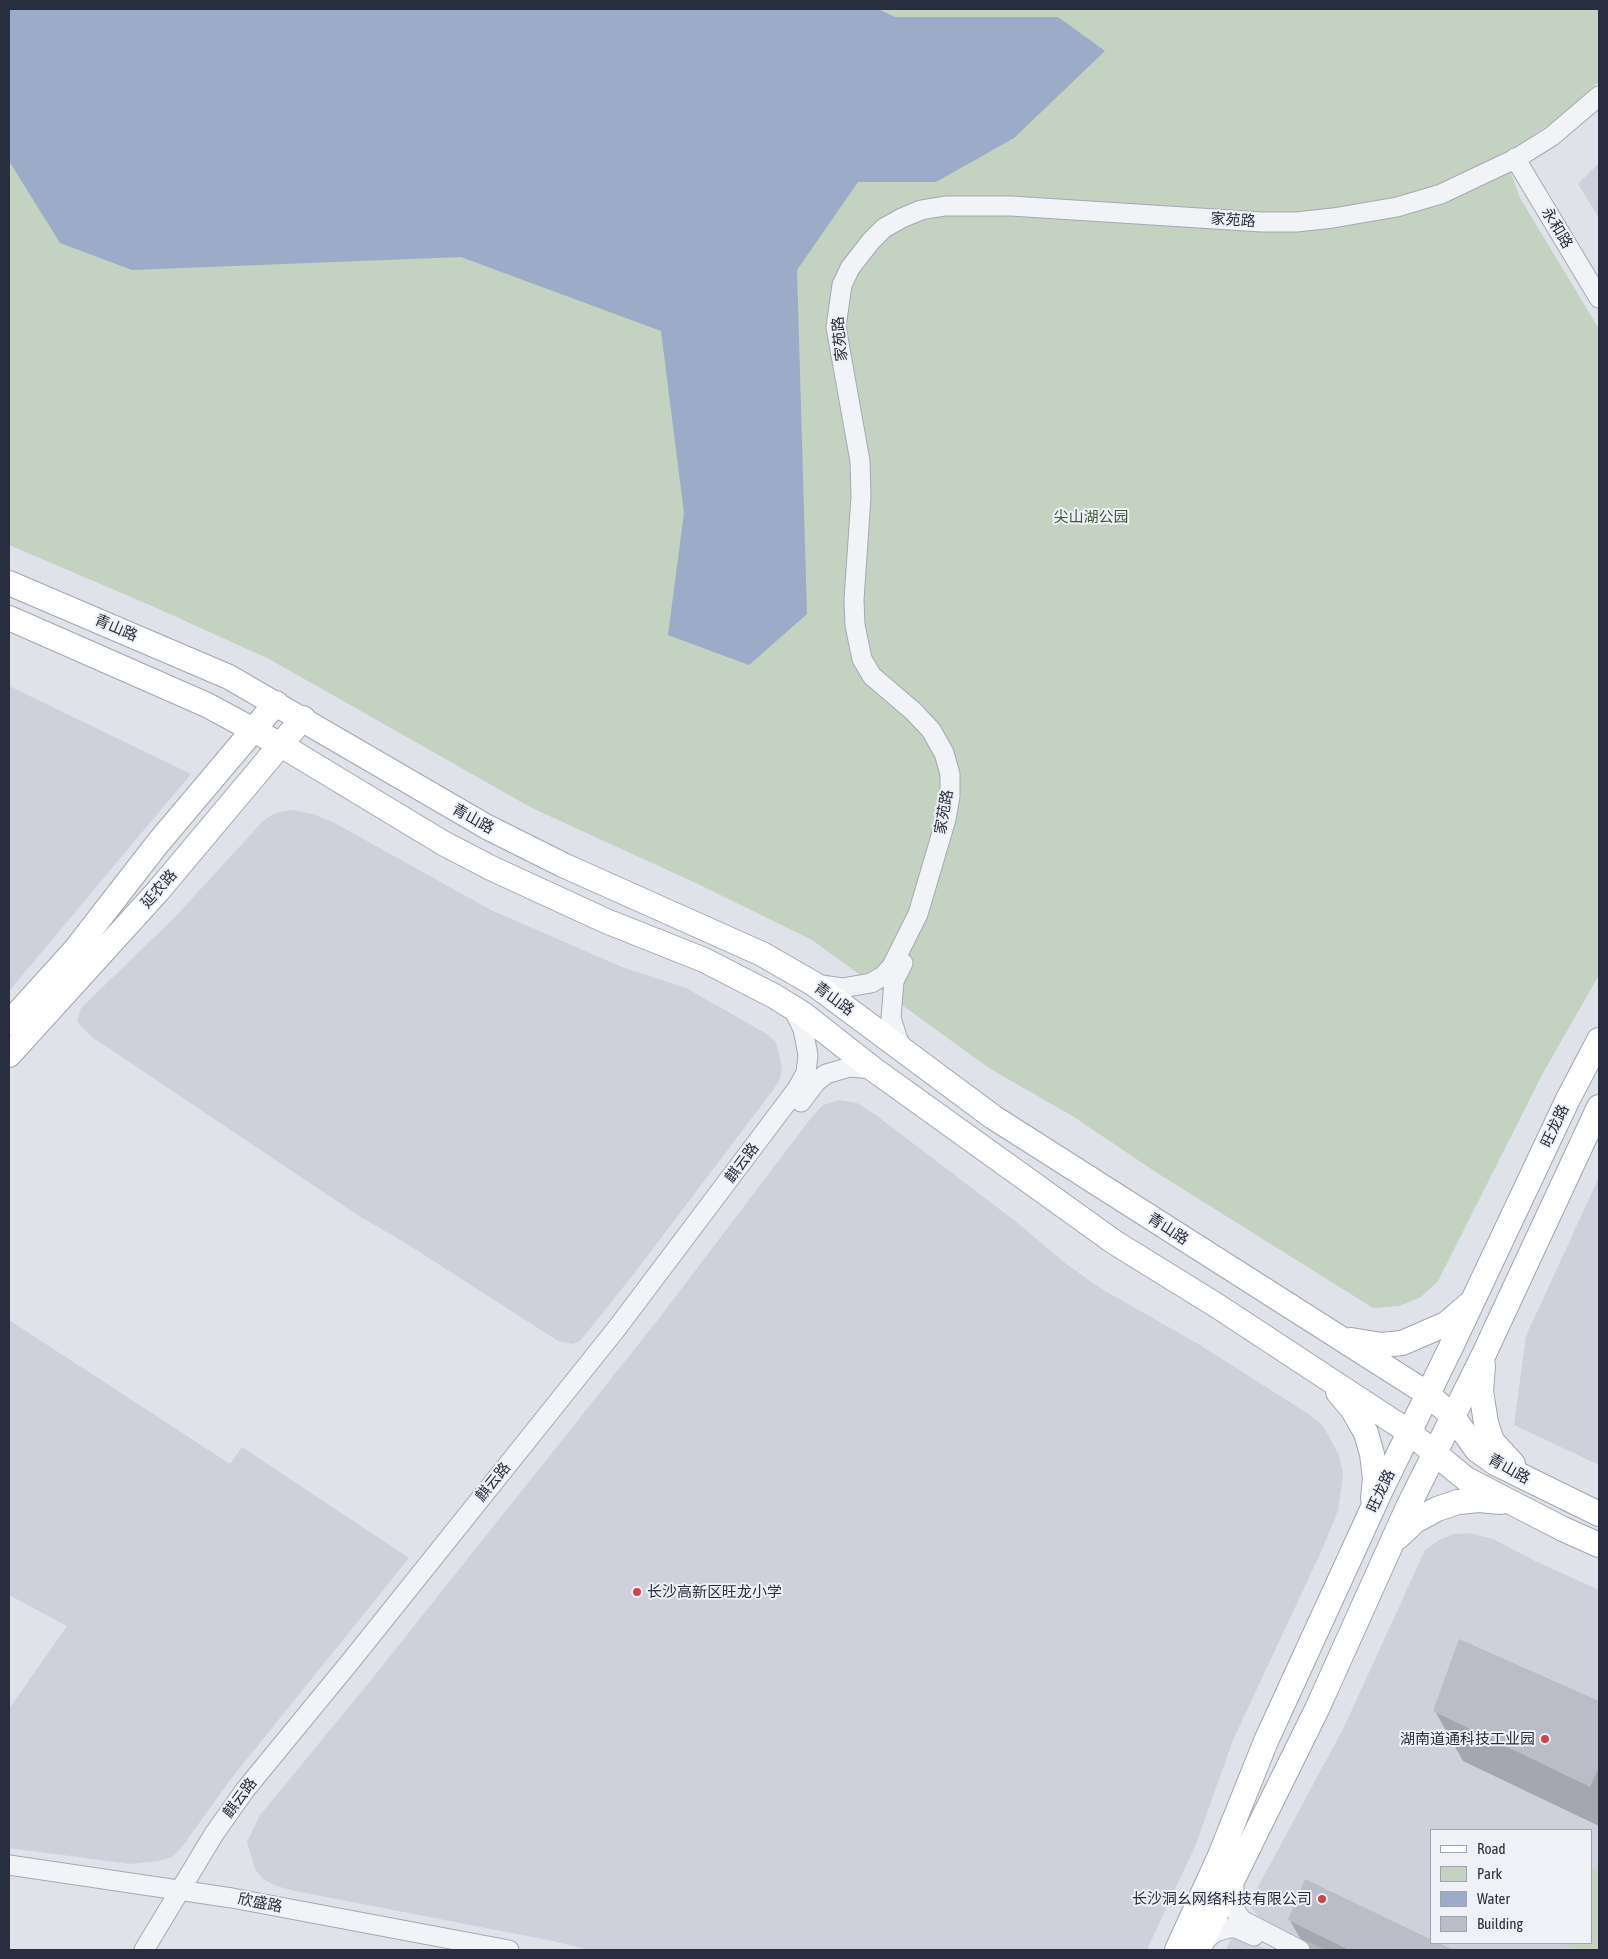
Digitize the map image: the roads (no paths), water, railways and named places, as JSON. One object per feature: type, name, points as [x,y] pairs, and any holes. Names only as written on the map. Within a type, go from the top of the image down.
[{"type":"main road","name":"青山路","points":[[9,583],[229,677],[304,718],[487,827],[562,865],[762,954],[814,984],[993,1117],[1428,1394],[1453,1417],[1477,1450],[1495,1463],[1599,1514]]},
{"type":"main road","name":"青山路","points":[[9,618],[207,705],[281,745],[443,843],[483,864],[598,917],[704,960],[746,980],[792,1007],[873,1069],[1114,1242],[1409,1432],[1466,1479],[1512,1504],[1599,1545]]},
{"type":"main road","name":"延农路","points":[[9,1023],[75,950],[158,842],[276,703]]},
{"type":"main road","name":"延农路","points":[[9,1055],[158,891],[304,718]]},
{"type":"main road","name":"旺龙路","points":[[1177,1950],[1219,1858],[1266,1740],[1364,1527],[1568,1099],[1599,1040]]},
{"type":"main road","points":[[1200,1946],[1317,1709],[1386,1555],[1484,1354],[1599,1107]]},
{"type":"main road","points":[[1334,1335],[1381,1345],[1402,1343],[1446,1324],[1462,1312],[1476,1294]]},
{"type":"main road","points":[[1484,1354],[1481,1373],[1481,1399],[1492,1442],[1518,1468],[1544,1488]]},
{"type":"main road","points":[[1315,1370],[1353,1410],[1366,1433],[1372,1454],[1375,1478],[1373,1500],[1364,1527]]},
{"type":"main road","points":[[1386,1555],[1400,1534],[1415,1521],[1437,1509],[1458,1502],[1479,1500],[1512,1504]]},
{"type":"street","name":"家苑路","points":[[906,1053],[898,1040],[891,1018],[894,981],[924,916],[954,823],[959,788],[959,772],[950,741],[939,724],[879,669],[871,656],[867,642],[863,601],[868,536],[866,461],[844,327],[845,305],[855,270],[887,234],[905,224],[945,213],[1010,213],[1261,229],[1296,229],[1366,222],[1442,202],[1484,185],[1522,160],[1599,96]]},
{"type":"street","name":"家苑路","points":[[814,984],[842,988],[871,983],[883,976],[892,966],[918,914],[946,819],[950,796],[950,774],[944,753],[931,730],[913,711],[872,676],[862,659],[855,625],[854,600],[861,498],[860,461],[836,327],[842,286],[850,268],[870,241],[884,228],[921,210],[962,205],[1011,206],[1262,222],[1296,222],[1333,218],[1397,207],[1441,194],[1522,160],[1556,142],[1599,106]]},
{"type":"street","name":"永和路","points":[[1522,160],[1599,280]]},
{"type":"street","name":"永和路","points":[[1522,160],[1599,298]]},
{"type":"street","name":"麒云路","points":[[157,1950],[183,1894],[239,1797],[617,1328],[800,1084],[807,1066],[806,1040],[792,1007]]},
{"type":"street","name":"麒云路","points":[[144,1950],[264,1780],[349,1680],[621,1338],[816,1082],[826,1074],[838,1069],[873,1069]]},
{"type":"street","name":"欣盛路","points":[[9,1865],[509,1950]]},
{"type":"street","points":[[1236,1873],[1234,1904],[1236,1912],[1242,1920],[1300,1950]]},
{"type":"street","name":"欣盛路","points":[[9,1874],[183,1894],[465,1950]]},
{"type":"street","points":[[1200,1946],[1215,1932],[1236,1928],[1283,1950]]},
{"type":"water","points":[[9,9],[878,9],[895,17],[1058,17],[1105,51],[1014,138],[936,182],[858,182],[797,270],[807,614],[749,665],[668,635],[684,513],[661,331],[461,257],[132,270],[60,243],[9,161]]},
{"type":"place","name":"长沙高新区旺龙小学","points":[[637,1592]]},
{"type":"place","name":"湖南道通科技工业园","points":[[1545,1739]]},
{"type":"place","name":"长沙洞幺网络科技有限公司","points":[[1322,1899]]},
{"type":"park label","name":"尖山湖公园","points":[[1091,517]]}]
